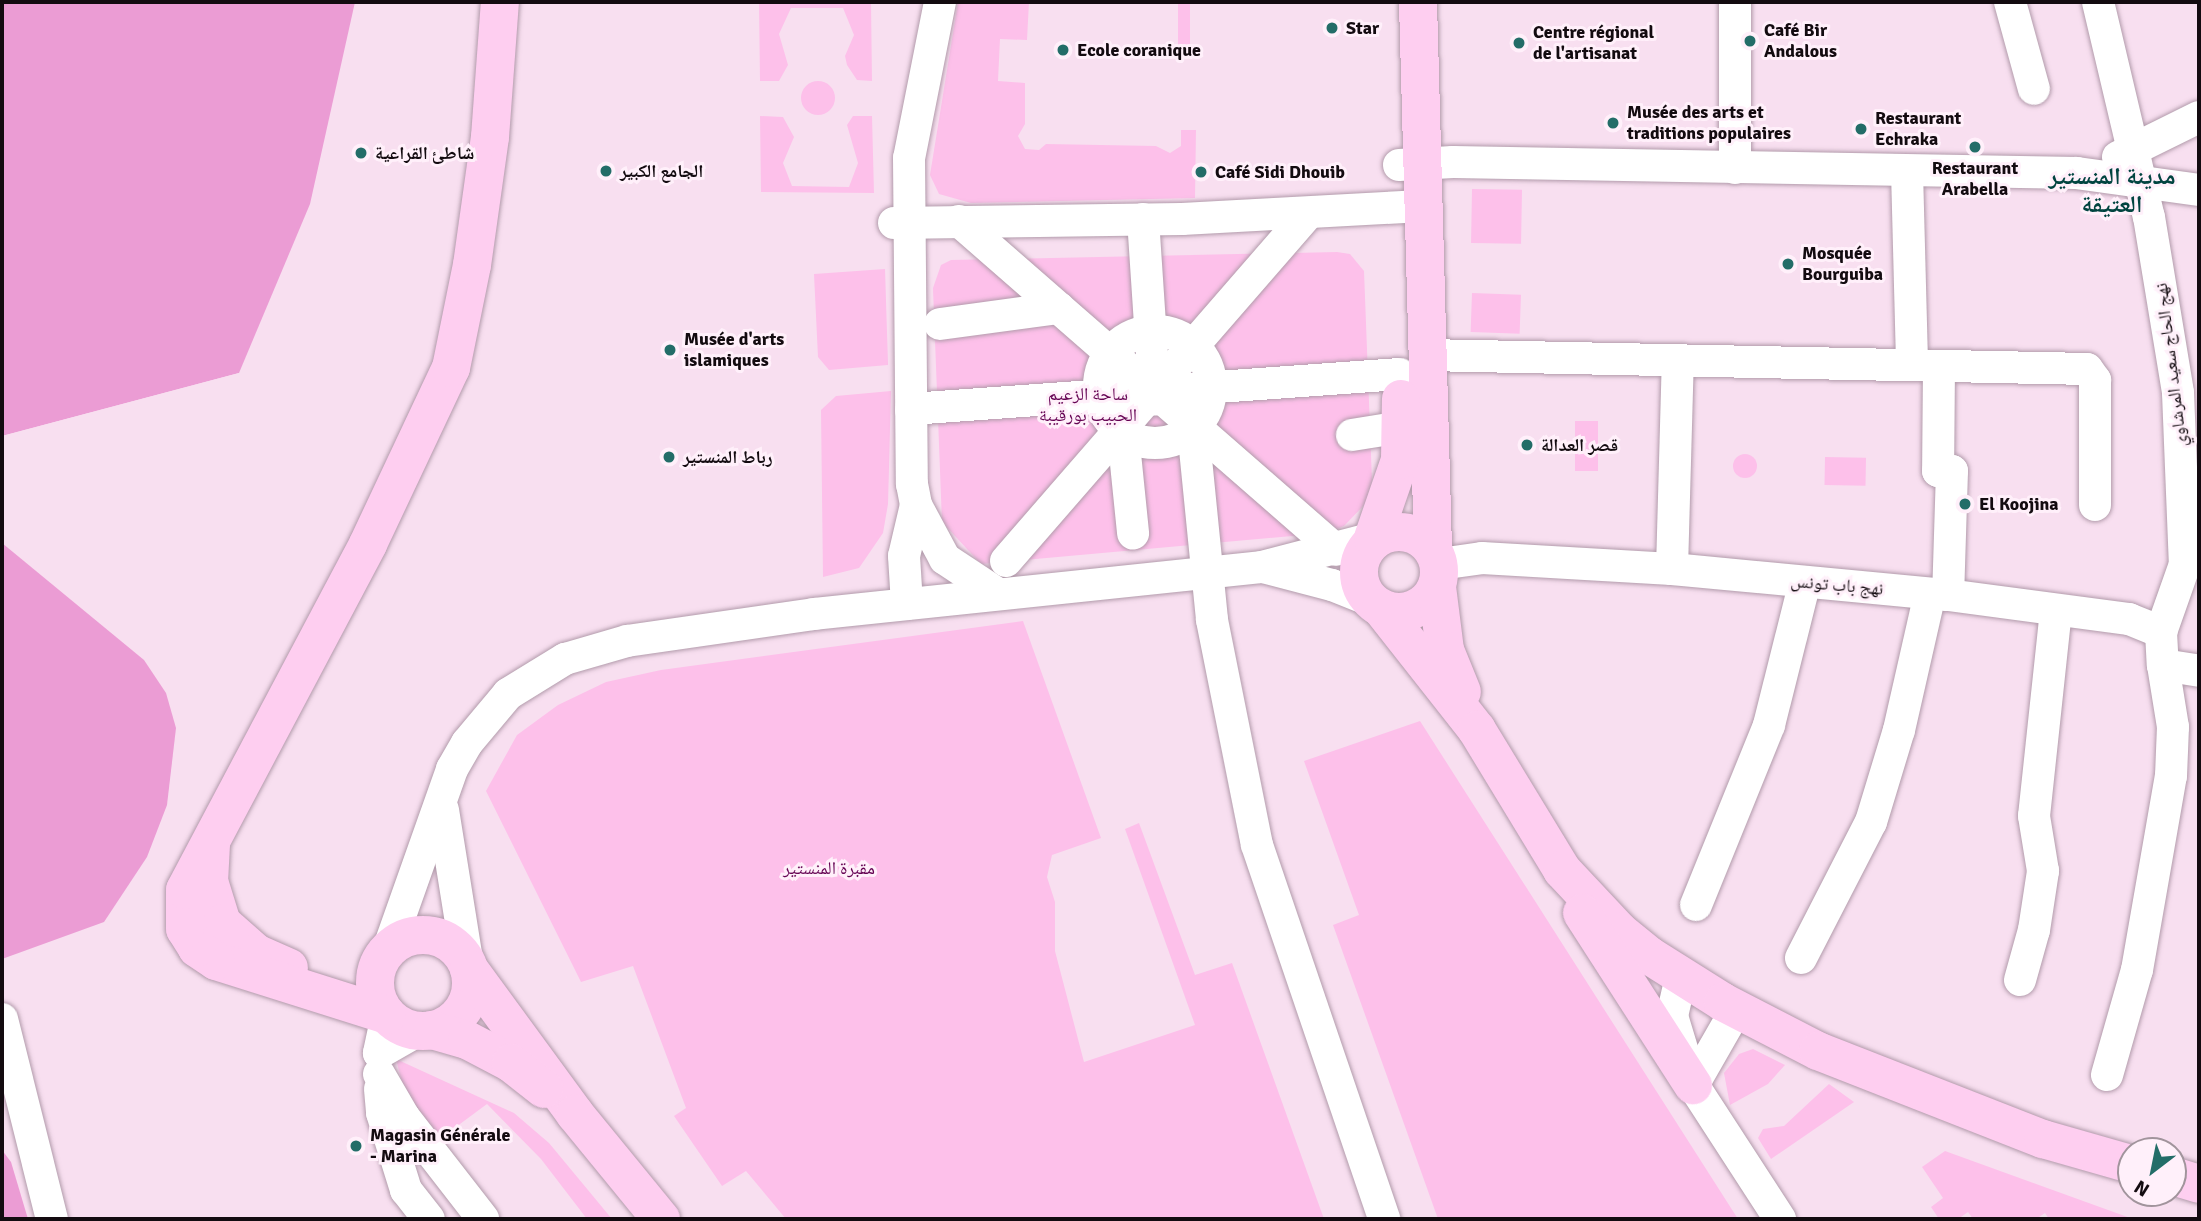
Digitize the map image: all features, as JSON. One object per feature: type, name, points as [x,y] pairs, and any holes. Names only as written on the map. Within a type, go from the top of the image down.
[{"type":"main road","points":[[500,2],[486,162],[452,368],[368,544],[185,890],[185,929],[197,948],[239,971],[467,1040],[511,1063],[575,1114]]},
{"type":"main road","points":[[1396,2],[1432,165]]},
{"type":"main road","points":[[1418,2],[1432,165],[1411,207],[1413,364],[1445,650],[1477,730]]},
{"type":"main road","points":[[1413,364],[1393,490],[1359,575],[1376,605],[1477,730],[1562,870],[1604,949],[1693,1085]]},
{"type":"main road","points":[[1373,538],[1410,533],[1437,567]]},
{"type":"main road","points":[[1376,605],[1407,612],[1420,607],[1437,567]]},
{"type":"main road","points":[[212,837],[209,881],[218,914],[237,939],[256,953],[323,979],[354,976],[408,938],[432,936],[460,952],[468,967],[575,1114],[661,1219]]},
{"type":"main road","points":[[1562,870],[1619,931],[1681,977],[1737,1010],[1818,1051],[1940,1100],[2043,1139],[2117,1160]]},
{"type":"main road","points":[[385,954],[375,981],[413,1025]]},
{"type":"main road","points":[[413,1025],[458,1016],[466,1004],[468,967]]},
{"type":"street","points":[[906,604],[904,556],[915,505],[911,410],[902,378],[901,223],[909,158],[940,2]]},
{"type":"street","points":[[1735,2],[1735,167]]},
{"type":"street","points":[[2010,2],[2034,89]]},
{"type":"street","name":"نهج الحاج سعيد المرشاوي","points":[[2098,2],[2138,165],[2178,393],[2186,544],[2191,579],[2161,632]]},
{"type":"street","points":[[2138,165],[2199,117]]},
{"type":"street","points":[[1432,165],[2077,173],[2138,165],[2199,190]]},
{"type":"street","points":[[1801,958],[1871,822],[1939,595],[1952,471],[1938,471],[1925,366],[1907,171]]},
{"type":"street","points":[[901,223],[1143,219],[1411,207]]},
{"type":"street","points":[[1006,561],[1122,432],[1154,391],[1308,213]]},
{"type":"street","points":[[1143,219],[1154,391],[1162,443]]},
{"type":"street","points":[[959,221],[1336,550]]},
{"type":"street","points":[[940,324],[1059,308]]},
{"type":"street","points":[[1152,331],[1176,334],[1194,346],[1204,359],[1211,388],[1205,414],[1194,428],[1162,443],[1139,442],[1122,432],[1109,419],[1100,396],[1102,368],[1110,353],[1124,340],[1152,331]]},
{"type":"street","points":[[911,410],[1211,388],[1413,364],[1678,360],[2090,370],[2095,380],[2095,505]]},
{"type":"street","points":[[1672,569],[1678,360]]},
{"type":"street","points":[[1194,428],[1212,620],[1257,845],[1384,1219]]},
{"type":"street","points":[[1352,435],[1402,428]]},
{"type":"street","points":[[1122,432],[1133,533]]},
{"type":"street","points":[[915,505],[945,559],[995,593]]},
{"type":"street","points":[[385,954],[452,769],[486,716],[508,694],[565,659],[627,641],[906,604],[1262,567],[1336,550],[1373,538]]},
{"type":"street","name":"نهج باب تونس","points":[[1437,567],[1482,558],[1672,569],[1939,595],[2129,620],[2161,632]]},
{"type":"street","points":[[1262,567],[1332,585],[1376,605]]},
{"type":"street","points":[[1696,905],[1769,725],[1805,582]]},
{"type":"street","points":[[2020,980],[2034,930],[2043,871],[2034,816],[2056,611]]},
{"type":"street","points":[[2108,1075],[2137,970],[2171,776],[2173,727],[2163,665],[2161,632]]},
{"type":"street","points":[[2163,665],[2199,671]]},
{"type":"street","points":[[442,798],[468,967]]},
{"type":"street","points":[[1681,977],[1672,1016],[1693,1085],[1780,1219]]},
{"type":"street","points":[[1693,1085],[1737,1010]]},
{"type":"street","points":[[2,1019],[52,1219]]},
{"type":"street","points":[[413,1025],[379,1064],[382,1113],[406,1190],[429,1219]]},
{"type":"street","points":[[379,1064],[404,1117],[483,1219]]},
{"type":"green space","points":[[759,2],[871,2],[872,81],[857,80],[847,65],[845,56],[854,35],[843,8],[791,8],[779,34],[788,65],[779,81],[760,81]]},
{"type":"green space","points":[[958,2],[1029,2],[1027,40],[1000,39],[998,81],[1025,83],[1025,124],[1018,136],[1025,149],[1039,150],[1046,144],[1156,146],[1170,153],[1181,146],[1181,130],[1196,130],[1195,198],[971,203],[939,194],[930,175]]},
{"type":"green space","points":[[1178,2],[1190,2],[1190,53],[1178,53]]},
{"type":"green space","points":[[818,81],[830,86],[835,98],[830,110],[818,115],[806,110],[801,98],[806,86]]},
{"type":"green space","points":[[760,116],[783,117],[794,137],[783,163],[792,186],[849,187],[858,163],[847,125],[853,116],[872,116],[874,193],[761,192]]},
{"type":"green space","points":[[1472,189],[1522,190],[1521,244],[1471,243]]},
{"type":"green space","name":"ساحة الزعيم الحبيب بورقيبة","points":[[1337,252],[1350,254],[1364,271],[1372,481],[1369,500],[1344,526],[1326,533],[981,564],[942,522],[933,288],[941,265],[951,260]]},
{"type":"green space","points":[[885,269],[888,365],[829,370],[818,357],[814,274]]},
{"type":"green space","points":[[1472,293],[1521,295],[1520,334],[1471,332]]},
{"type":"green space","points":[[891,391],[888,504],[883,533],[859,568],[823,577],[821,410],[836,396]]},
{"type":"green space","points":[[1575,421],[1598,421],[1598,471],[1575,471]]},
{"type":"green space","points":[[1745,454],[1756,461],[1757,466],[1750,477],[1745,478],[1734,471],[1733,466],[1740,455]]},
{"type":"green space","points":[[1825,457],[1866,458],[1866,486],[1825,485]]},
{"type":"green space","name":"مقبرة المنستير","points":[[1023,621],[1101,838],[1052,855],[1047,877],[1055,902],[1055,951],[1084,1062],[1195,1025],[1125,829],[1139,823],[1195,975],[1232,963],[1324,1219],[786,1219],[746,1171],[722,1186],[674,1116],[686,1108],[633,966],[581,982],[486,791],[517,735],[558,705],[606,682],[661,670]]},
{"type":"green space","points":[[1420,721],[1738,1219],[1438,1219],[1333,925],[1359,915],[1304,761]]},
{"type":"green space","points":[[1753,1049],[1785,1065],[1768,1084],[1730,1105],[1724,1073],[1739,1054]]},
{"type":"green space","points":[[396,1059],[514,1113],[549,1143],[612,1219],[587,1219],[541,1159],[487,1104],[437,1141],[405,1095]]},
{"type":"green space","points":[[1829,1084],[1854,1102],[1771,1159],[1758,1138],[1763,1129],[1784,1126]]},
{"type":"green space","points":[[1945,1151],[2133,1219],[2049,1219],[2045,1213],[2036,1219],[1973,1219],[1968,1212],[1958,1219],[1939,1219],[1931,1207],[1943,1198],[1922,1167]]},
{"type":"shaded area","points":[[2,2],[355,2],[310,204],[239,373],[2,436]]},
{"type":"shaded area","points":[[2,543],[144,660],[166,693],[176,728],[167,805],[147,857],[104,922],[2,959]]},
{"type":"shaded area","points":[[2,1150],[11,1162],[28,1219],[2,1219]]},
{"type":"pier","points":[[243,373],[2,439],[2,436]]},
{"type":"place","name":"Star","points":[[1332,28]]},
{"type":"place","name":"Café Bir Andalous","points":[[1750,41]]},
{"type":"place","name":"Centre régional de l'artisanat","points":[[1519,43]]},
{"type":"place","name":"Ecole coranique","points":[[1063,50]]},
{"type":"place","name":"Musée des arts et traditions populaires","points":[[1613,123]]},
{"type":"place","name":"Restaurant Echraka","points":[[1861,129]]},
{"type":"place","name":"Restaurant Arabella","points":[[1975,147]]},
{"type":"place","name":"شاطئ القراعية","points":[[361,153]]},
{"type":"place","name":"الجامع الكبير","points":[[606,171]]},
{"type":"place","name":"Café Sidi Dhouib","points":[[1201,172]]},
{"type":"place","name":"Mosquée Bourguiba","points":[[1788,264]]},
{"type":"place","name":"Musée d'arts islamiques","points":[[670,350]]},
{"type":"place","name":"قصر العدالة","points":[[1527,445]]},
{"type":"place","name":"رباط المنستير","points":[[669,457]]},
{"type":"place","name":"El Koojina","points":[[1965,504]]},
{"type":"place","name":"Magasin Générale - Marina","points":[[356,1146]]},
{"type":"district","name":"مدينة المنستير العتيقة","points":[[2112,191]]}]
